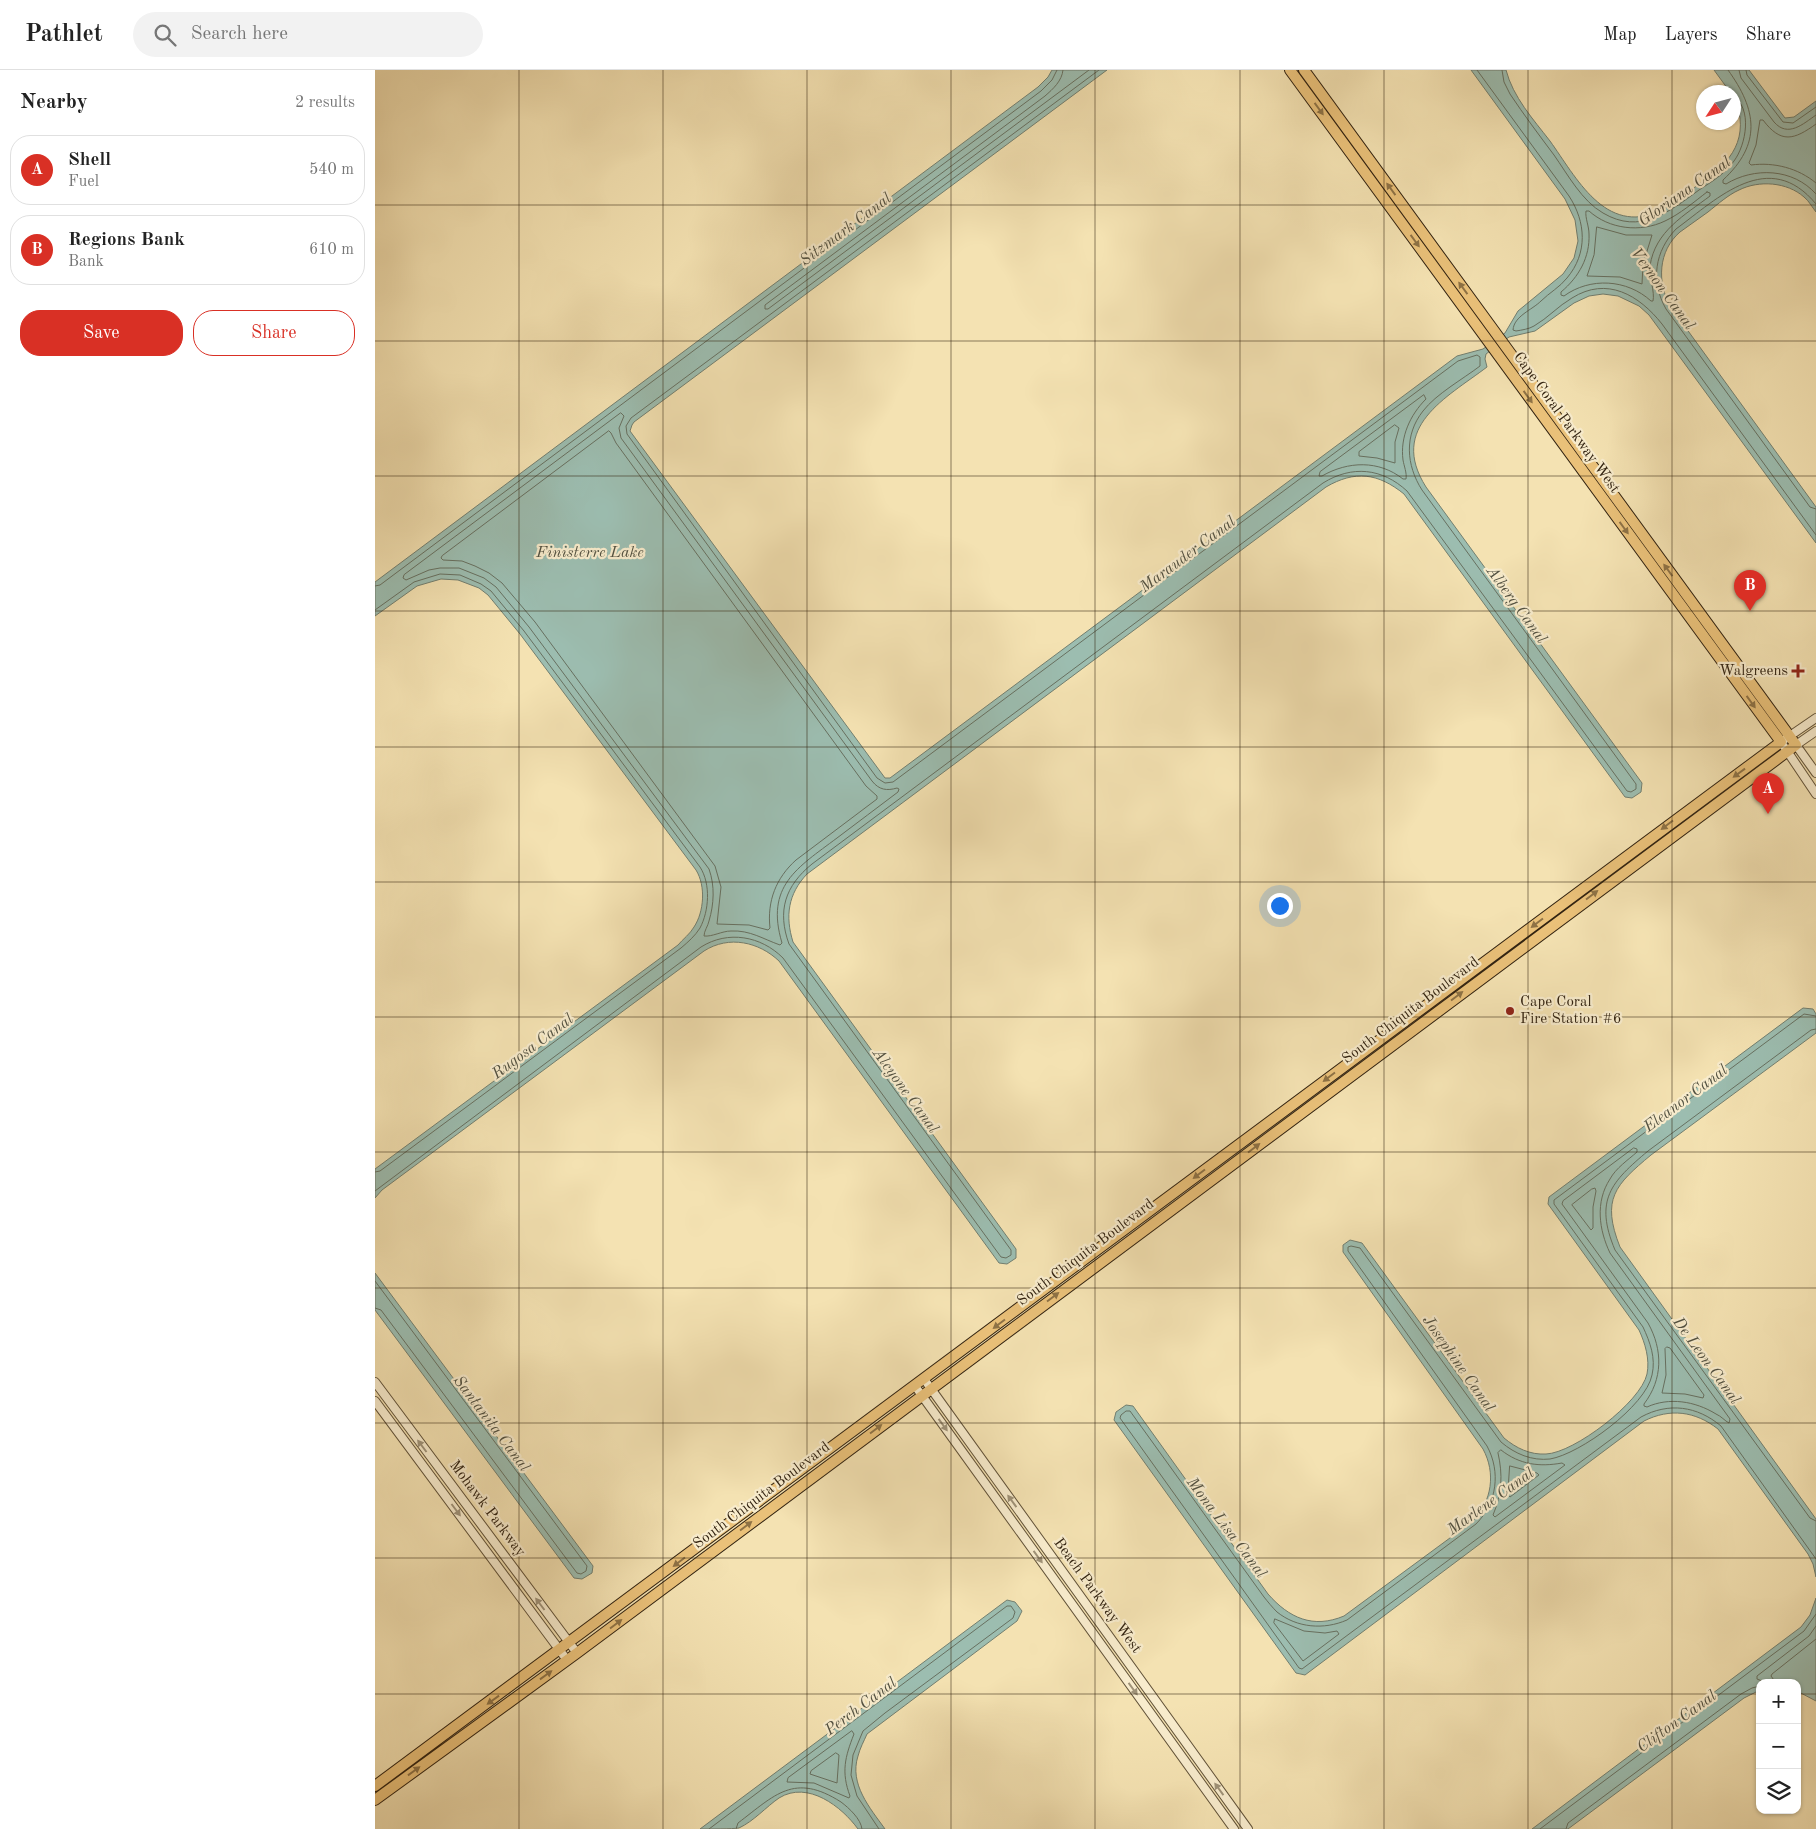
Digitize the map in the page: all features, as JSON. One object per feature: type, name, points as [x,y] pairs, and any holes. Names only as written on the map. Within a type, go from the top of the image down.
[{"type":"main road","name":"Cape Coral Parkway West","points":[[1291,70],[1781,742]]},
{"type":"main road","name":"Cape Coral Parkway West","points":[[1304,70],[1793,740]]},
{"type":"main road","points":[[1573,458],[1577,456],[1580,458],[1609,498],[1626,512]]},
{"type":"main road","points":[[1662,580],[1677,591],[1706,632],[1710,635],[1716,635]]},
{"type":"main road","name":"South Chiquita Boulevard","points":[[375,1800],[577,1653],[1786,752],[1793,740]]},
{"type":"main road","name":"South Chiquita Boulevard","points":[[375,1786],[569,1644],[1781,742]]},
{"type":"street","name":"South Chiquita Boulevard","points":[[1793,740],[1816,718]]},
{"type":"street","name":"South Chiquita Boulevard","points":[[1781,742],[1793,740],[1816,731]]},
{"type":"street","name":"Cape Coral Parkway West","points":[[1793,740],[1816,773]]},
{"type":"street","name":"Cape Coral Parkway West","points":[[1781,742],[1816,794]]},
{"type":"street","name":"Beach Parkway West","points":[[924,1379],[1248,1829]]},
{"type":"street","name":"Mohawk Parkway","points":[[375,1382],[577,1653]]},
{"type":"street","name":"Beach Parkway West","points":[[915,1386],[1234,1829]]},
{"type":"street","name":"Mohawk Parkway","points":[[375,1401],[567,1660]]},
{"type":"water","points":[[1052,70],[1107,70],[634,422],[630,431],[885,778],[890,778],[1457,356],[1483,349],[1505,333],[1518,311],[1563,274],[1574,258],[1578,241],[1575,220],[1565,199],[1471,70],[1506,70],[1513,89],[1524,107],[1582,186],[1594,199],[1608,209],[1623,216],[1641,217],[1664,209],[1708,178],[1726,162],[1732,153],[1741,130],[1741,85],[1725,85],[1714,70],[1749,70],[1785,118],[1794,117],[1816,101],[1816,212],[1804,197],[1789,188],[1764,184],[1739,190],[1680,232],[1667,248],[1662,267],[1662,277],[1663,287],[1670,306],[1816,507],[1816,543],[1649,315],[1639,306],[1618,296],[1603,294],[1589,296],[1574,303],[1535,331],[1509,337],[1486,354],[1487,367],[1455,390],[1427,416],[1418,431],[1414,447],[1416,466],[1426,487],[1642,783],[1641,792],[1632,798],[1625,797],[1404,494],[1376,478],[1357,476],[1326,487],[807,874],[796,889],[790,906],[789,923],[793,942],[1016,1249],[1016,1258],[1007,1264],[999,1263],[779,961],[762,949],[743,943],[723,943],[704,951],[382,1190],[375,1198],[375,1169],[678,945],[691,932],[697,921],[703,899],[701,884],[696,870],[520,634],[488,595],[479,588],[458,580],[441,579],[417,586],[375,616],[375,582],[1038,87]]},
{"type":"water","points":[[1803,1008],[1813,1009],[1816,1014],[1816,1033],[1651,1155],[1628,1175],[1615,1194],[1612,1205],[1612,1217],[1620,1247],[1816,1519],[1816,1577],[1808,1554],[1718,1429],[1691,1415],[1682,1413],[1663,1414],[1644,1421],[1305,1675],[1296,1673],[1114,1420],[1116,1412],[1126,1405],[1133,1406],[1268,1594],[1276,1602],[1293,1615],[1302,1619],[1322,1621],[1344,1616],[1473,1521],[1488,1496],[1491,1477],[1490,1468],[1483,1449],[1343,1252],[1343,1245],[1350,1240],[1362,1243],[1504,1438],[1523,1450],[1540,1454],[1558,1451],[1573,1445],[1605,1424],[1633,1398],[1647,1374],[1647,1357],[1639,1330],[1548,1204],[1549,1197]]},
{"type":"water","points":[[375,1273],[593,1566],[592,1573],[582,1579],[574,1578],[375,1310]]},
{"type":"water","name":"Clifton Canal","points":[[1816,1598],[1816,1701],[1801,1693],[1801,1679],[1756,1679],[1756,1692],[1744,1698],[1568,1829],[1532,1829],[1801,1627],[1810,1615]]},
{"type":"water","points":[[1007,1600],[1015,1602],[1022,1611],[1017,1621],[867,1734],[858,1756],[856,1776],[867,1804],[885,1829],[858,1829],[834,1805],[813,1794],[801,1792],[790,1793],[779,1798],[750,1822],[739,1828],[700,1829]]},
{"type":"place","name":"Regions Bank","points":[[1750,611]]},
{"type":"place","name":"Walgreens","points":[[1798,671]]},
{"type":"place","name":"Shell","points":[[1768,814]]},
{"type":"place","name":"Cape Coral Fire Station #6","points":[[1510,1011]]},
{"type":"water label","name":"Gloriana Canal","points":[[1685,192]]},
{"type":"water label","name":"Sitzmark Canal","points":[[846,230]]},
{"type":"water label","name":"Vernon Canal","points":[[1662,289]]},
{"type":"water label","name":"Finisterre Lake","points":[[590,553]]},
{"type":"water label","name":"Marauder Canal","points":[[1188,555]]},
{"type":"water label","name":"Alberg Canal","points":[[1516,605]]},
{"type":"water label","name":"Rugosa Canal","points":[[533,1047]]},
{"type":"water label","name":"Alcyone Canal","points":[[905,1091]]},
{"type":"water label","name":"Eleanor Canal","points":[[1686,1099]]},
{"type":"water label","name":"De Leon Canal","points":[[1706,1361]]},
{"type":"water label","name":"Josephine Canal","points":[[1458,1364]]},
{"type":"water label","name":"Santanita Canal","points":[[491,1424]]},
{"type":"water label","name":"Marlene Canal","points":[[1491,1502]]},
{"type":"water label","name":"Mona Lisa Canal","points":[[1226,1528]]},
{"type":"water label","name":"Perch Canal","points":[[861,1707]]}]
